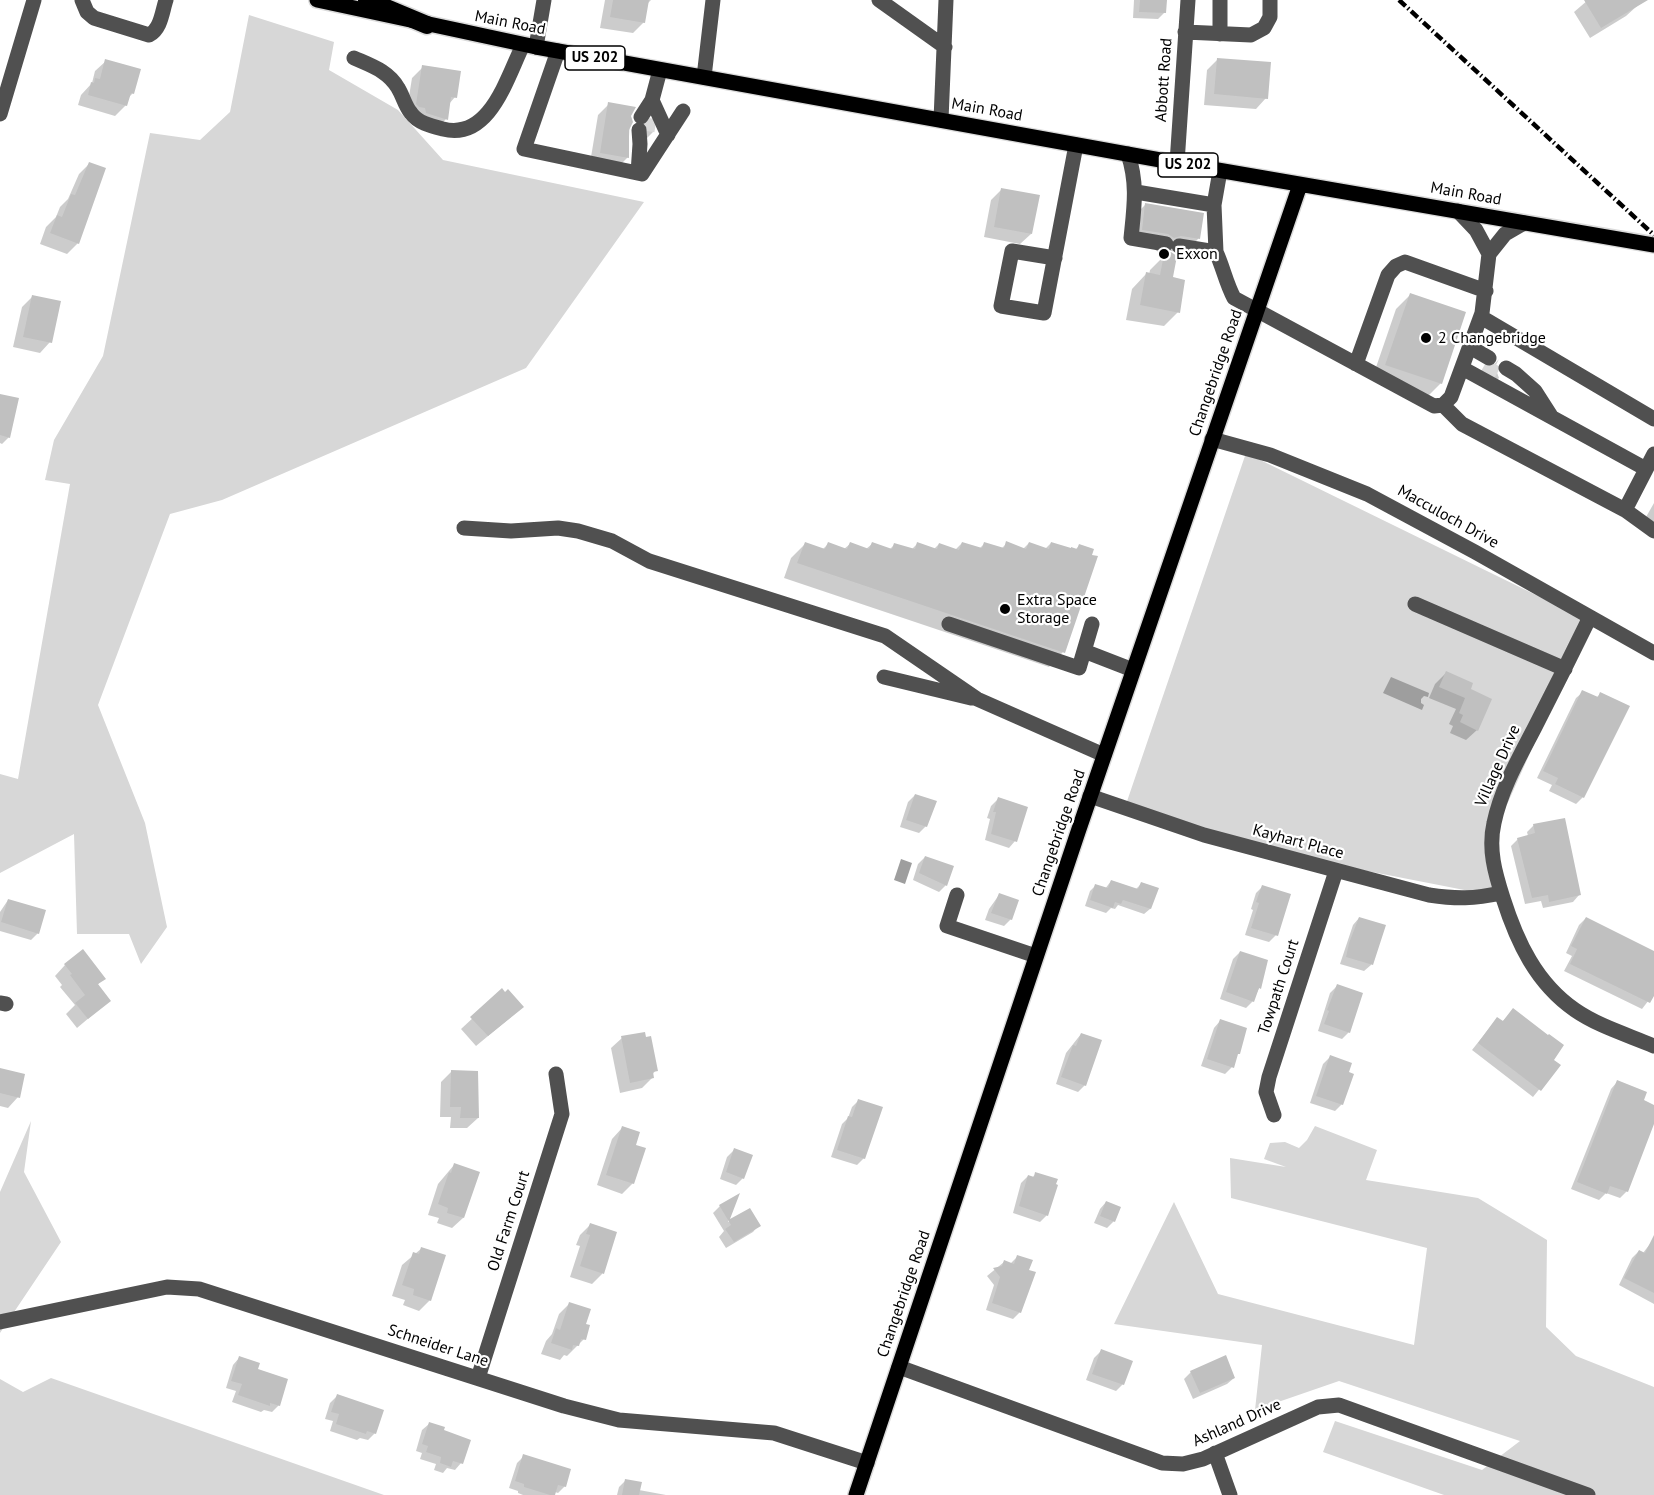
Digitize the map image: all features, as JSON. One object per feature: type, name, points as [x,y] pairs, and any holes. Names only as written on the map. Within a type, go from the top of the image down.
[{"type":"highway","points":[[368,0],[427,25]]},
{"type":"main road","name":"Main Road","points":[[316,0],[530,46],[660,70],[1220,171],[1654,245]]},
{"type":"main road","name":"Changebridge Road","points":[[856,1495],[1090,796],[1300,184]]},
{"type":"street","points":[[0,114],[33,0]]},
{"type":"street","points":[[82,0],[87,12],[94,18],[149,35],[158,27],[166,0]]},
{"type":"street","points":[[354,57],[386,72],[398,88],[411,113],[428,126],[451,131],[466,130],[477,124],[495,104],[530,46],[544,0]]},
{"type":"street","points":[[704,77],[713,0]]},
{"type":"street","points":[[879,0],[945,47]]},
{"type":"street","points":[[941,120],[946,0]]},
{"type":"street","name":"Abbott Road","points":[[1177,163],[1188,0]]},
{"type":"street","points":[[1220,0],[1220,34]]},
{"type":"street","points":[[1185,32],[1251,35],[1264,28],[1270,17],[1270,0]]},
{"type":"street","points":[[558,51],[524,149],[642,174],[683,111]]},
{"type":"street","points":[[638,173],[645,121],[660,70]]},
{"type":"street","points":[[645,121],[668,135]]},
{"type":"street","points":[[1055,258],[1011,251],[1001,306],[1044,313],[1055,258],[1076,145]]},
{"type":"street","points":[[1128,154],[1134,172],[1136,192],[1131,238],[1216,252]]},
{"type":"street","points":[[1220,171],[1214,205],[1216,252],[1222,265],[1226,284],[1234,298],[1434,406],[1443,405],[1451,397],[1481,317],[1486,291],[1489,254],[1476,230],[1458,211]]},
{"type":"street","points":[[1136,192],[1214,205]]},
{"type":"street","points":[[1489,254],[1505,234],[1524,223]]},
{"type":"street","points":[[1356,364],[1388,275],[1396,266],[1405,262],[1486,291]]},
{"type":"street","points":[[1481,317],[1654,419]]},
{"type":"street","points":[[1466,357],[1487,362]]},
{"type":"street","points":[[1466,357],[1553,418],[1646,469]]},
{"type":"street","points":[[1504,372],[1535,391],[1553,418]]},
{"type":"street","points":[[1443,405],[1462,424],[1625,510],[1654,531]]},
{"type":"street","name":"Macculoch Drive","points":[[1212,439],[1270,455],[1367,494],[1445,535],[1654,653]]},
{"type":"street","points":[[1625,510],[1654,454]]},
{"type":"street","points":[[464,528],[511,531],[558,528],[578,531],[612,541],[649,561],[885,636],[977,699],[1104,755]]},
{"type":"street","points":[[1415,604],[1565,669]]},
{"type":"street","name":"Village Drive","points":[[1590,617],[1509,778],[1495,816],[1491,847],[1493,868],[1516,939],[1532,967],[1560,999],[1595,1021],[1654,1046]]},
{"type":"street","points":[[948,624],[1079,668],[1092,624]]},
{"type":"street","points":[[1084,651],[1133,670]]},
{"type":"street","points":[[885,677],[955,696],[977,699]]},
{"type":"street","name":"Kayhart Place","points":[[1090,796],[1204,835],[1429,895],[1474,899],[1501,893]]},
{"type":"street","name":"Towpath Court","points":[[1274,1115],[1266,1092],[1269,1077],[1336,871]]},
{"type":"street","points":[[957,895],[947,926],[1036,956]]},
{"type":"street","name":"Old Farm Court","points":[[478,1378],[562,1114],[556,1074]]},
{"type":"street","name":"Schneider Lane","points":[[0,1322],[167,1287],[199,1289],[564,1406],[619,1420],[774,1433],[867,1463]]},
{"type":"street","name":"Ashland Drive","points":[[899,1367],[1162,1463],[1193,1462],[1318,1407],[1339,1405],[1588,1495]]},
{"type":"street","points":[[1215,1453],[1230,1495]]},
{"type":"street","points":[[1216,1495],[1223,1476]]},
{"type":"shaded area","points":[[249,15],[334,42],[329,70],[398,110],[443,160],[644,202],[526,368],[222,500],[170,514],[98,705],[145,823],[167,927],[141,964],[129,934],[77,934],[74,834],[0,873],[0,774],[18,779],[70,484],[45,480],[54,440],[103,356],[150,133],[200,140],[230,112]]},
{"type":"shaded area","points":[[1246,453],[1589,621],[1497,827],[1495,896],[1219,842],[1123,813]]},
{"type":"shaded area","points":[[1391,677],[1429,693],[1428,697],[1424,696],[1421,699],[1424,705],[1422,710],[1383,693]]},
{"type":"shaded area","points":[[901,859],[912,863],[905,884],[894,880]]},
{"type":"shaded area","points":[[31,1121],[24,1172],[61,1242],[0,1333],[0,1192]]},
{"type":"shaded area","points":[[1315,1126],[1377,1150],[1366,1180],[1478,1198],[1547,1240],[1546,1327],[1576,1356],[1654,1387],[1654,1495],[1444,1495],[1323,1452],[1335,1421],[1482,1470],[1520,1441],[1339,1381],[1255,1410],[1262,1345],[1114,1324],[1174,1202],[1218,1294],[1414,1345],[1427,1248],[1231,1198],[1230,1158],[1286,1167],[1264,1159],[1270,1143],[1285,1142],[1299,1148]]},
{"type":"shaded area","points":[[51,1378],[384,1495],[0,1495],[0,1379],[23,1392]]},
{"type":"building","points":[[613,0],[649,0],[645,23],[610,17]]},
{"type":"building","points":[[1140,0],[1167,0],[1166,13],[1139,12]]},
{"type":"building","points":[[1584,0],[1648,0],[1601,28]]},
{"type":"building","points":[[1217,58],[1271,62],[1268,99],[1214,94]]},
{"type":"building","points":[[105,59],[141,69],[134,94],[131,93],[127,106],[88,95],[91,82],[94,83],[95,78],[100,79]]},
{"type":"building","points":[[422,65],[461,71],[457,98],[451,97],[448,120],[426,113],[425,108],[416,104]]},
{"type":"building","points":[[608,102],[636,107],[631,116],[633,122],[629,130],[629,158],[600,153]]},
{"type":"building","points":[[89,162],[106,168],[79,244],[50,233],[57,215],[62,217],[71,194],[75,195]]},
{"type":"building","points":[[1001,188],[1040,195],[1032,234],[994,227]]},
{"type":"building","points":[[1145,203],[1204,213],[1200,239],[1181,236],[1174,238],[1168,234],[1142,230]]},
{"type":"building","points":[[1171,252],[1177,256],[1173,277],[1185,280],[1180,313],[1140,305],[1146,272],[1160,275],[1164,254]]},
{"type":"building","name":"2 Changebridge","points":[[1410,293],[1466,312],[1442,384],[1385,365]]},
{"type":"building","points":[[32,295],[61,301],[52,343],[23,337]]},
{"type":"building","points":[[0,394],[19,398],[10,438],[0,435]]},
{"type":"building","name":"Extra Space Storage","points":[[1006,541],[1026,549],[1029,542],[1049,549],[1051,542],[1077,549],[1079,544],[1094,549],[1092,555],[1098,556],[1065,653],[797,563],[805,542],[825,549],[828,542],[847,549],[850,542],[869,549],[872,542],[892,549],[894,543],[915,549],[917,542],[937,549],[939,543],[959,550],[962,542],[982,548],[984,542],[1004,548]]},
{"type":"building","points":[[1446,671],[1473,683],[1471,689],[1492,699],[1478,731],[1460,722],[1463,715],[1459,713],[1465,698],[1439,687]]},
{"type":"building","points":[[1582,690],[1598,697],[1600,692],[1630,706],[1584,798],[1555,784],[1558,778],[1543,771]]},
{"type":"building","points":[[915,794],[937,801],[927,827],[906,820]]},
{"type":"building","points":[[998,797],[1028,807],[1017,842],[991,834],[996,812],[993,812]]},
{"type":"building","points":[[1565,818],[1581,895],[1549,902],[1548,895],[1532,898],[1517,838],[1535,833],[1533,824]]},
{"type":"building","points":[[925,856],[954,866],[947,886],[919,873]]},
{"type":"building","points":[[1111,880],[1138,889],[1141,882],[1159,888],[1151,909],[1123,900],[1121,904],[1115,902],[1113,908],[1090,900],[1095,884],[1108,888]]},
{"type":"building","points":[[1262,885],[1291,894],[1278,936],[1251,928]]},
{"type":"building","points":[[999,893],[1019,900],[1012,920],[991,913]]},
{"type":"building","points":[[8,899],[46,910],[39,934],[1,922]]},
{"type":"building","points":[[1359,917],[1386,925],[1373,965],[1346,957]]},
{"type":"building","points":[[1586,917],[1654,951],[1654,996],[1650,1003],[1570,964],[1577,949],[1571,946]]},
{"type":"building","points":[[83,949],[106,979],[98,984],[111,1001],[88,1019],[75,1003],[85,995],[64,964]]},
{"type":"building","points":[[1240,951],[1268,960],[1261,989],[1259,988],[1254,1002],[1226,992]]},
{"type":"building","points":[[1337,984],[1363,993],[1350,1033],[1324,1024]]},
{"type":"building","points":[[502,988],[505,992],[508,989],[524,1007],[488,1036],[470,1017]]},
{"type":"building","points":[[1513,1008],[1564,1045],[1554,1060],[1561,1065],[1541,1091],[1478,1043],[1497,1017],[1503,1021]]},
{"type":"building","points":[[1220,1019],[1247,1028],[1234,1068],[1207,1059]]},
{"type":"building","points":[[645,1032],[646,1037],[651,1036],[658,1071],[653,1072],[654,1078],[630,1083],[621,1036]]},
{"type":"building","points":[[1081,1033],[1102,1040],[1086,1086],[1061,1077],[1073,1045],[1076,1046]]},
{"type":"building","points":[[1330,1055],[1352,1063],[1349,1072],[1354,1074],[1343,1105],[1316,1096]]},
{"type":"building","points":[[0,1068],[25,1074],[20,1098],[0,1093]]},
{"type":"building","points":[[451,1070],[478,1071],[479,1118],[460,1118],[461,1107],[450,1107]]},
{"type":"building","points":[[1617,1080],[1647,1092],[1644,1100],[1654,1105],[1654,1124],[1628,1192],[1610,1186],[1607,1194],[1577,1182]]},
{"type":"building","points":[[858,1099],[883,1107],[865,1159],[837,1150],[848,1116],[852,1117]]},
{"type":"building","points":[[622,1126],[640,1132],[636,1145],[646,1148],[634,1184],[606,1175]]},
{"type":"building","points":[[734,1148],[753,1155],[744,1179],[726,1172]]},
{"type":"building","points":[[454,1163],[480,1172],[464,1218],[447,1213],[448,1208],[438,1204]]},
{"type":"building","points":[[1035,1172],[1058,1179],[1048,1216],[1019,1206],[1028,1175],[1034,1177]]},
{"type":"building","points":[[740,1193],[730,1219],[750,1208],[761,1226],[734,1242],[725,1229],[731,1225],[719,1205]]},
{"type":"building","points":[[1106,1201],[1121,1207],[1115,1222],[1100,1216]]},
{"type":"building","points":[[590,1223],[617,1232],[604,1274],[580,1266],[590,1235],[586,1234]]},
{"type":"building","points":[[1654,1235],[1654,1293],[1624,1278],[1639,1250],[1645,1253]]},
{"type":"building","points":[[421,1247],[446,1255],[431,1301],[413,1295],[414,1289],[402,1285],[413,1252],[419,1254]]},
{"type":"building","points":[[1017,1255],[1033,1260],[1029,1270],[1036,1272],[1021,1313],[992,1303],[1000,1277],[993,1268],[1002,1266],[1004,1260],[1014,1264]]},
{"type":"building","points":[[569,1302],[591,1309],[586,1324],[590,1325],[586,1340],[581,1339],[579,1346],[573,1345],[572,1350],[551,1343],[556,1328],[560,1330]]},
{"type":"building","points":[[1101,1349],[1133,1361],[1124,1385],[1092,1374]]},
{"type":"building","points":[[1226,1355],[1235,1378],[1200,1393],[1190,1371]]},
{"type":"building","points":[[239,1356],[260,1363],[258,1369],[288,1379],[280,1406],[270,1403],[270,1406],[238,1395],[242,1384],[231,1381]]},
{"type":"building","points":[[337,1394],[384,1410],[376,1434],[367,1431],[366,1434],[336,1424],[339,1414],[331,1412]]},
{"type":"building","points":[[429,1422],[471,1440],[463,1464],[453,1461],[451,1467],[440,1463],[441,1457],[426,1452],[428,1446],[422,1444]]},
{"type":"building","points":[[523,1454],[571,1469],[566,1487],[558,1485],[555,1495],[550,1495],[524,1487],[524,1484],[515,1481]]},
{"type":"building","points":[[625,1479],[642,1482],[639,1495],[622,1495]]},
{"type":"tunnel","points":[[647,131],[649,118]]},
{"type":"tunnel","points":[[1484,366],[1501,376]]},
{"type":"railway","points":[[1399,0],[1654,235]]},
{"type":"place","name":"Exxon","points":[[1164,254]]},
{"type":"place","name":"2 Changebridge","points":[[1426,338]]},
{"type":"place","name":"Extra Space Storage","points":[[1005,609]]}]
